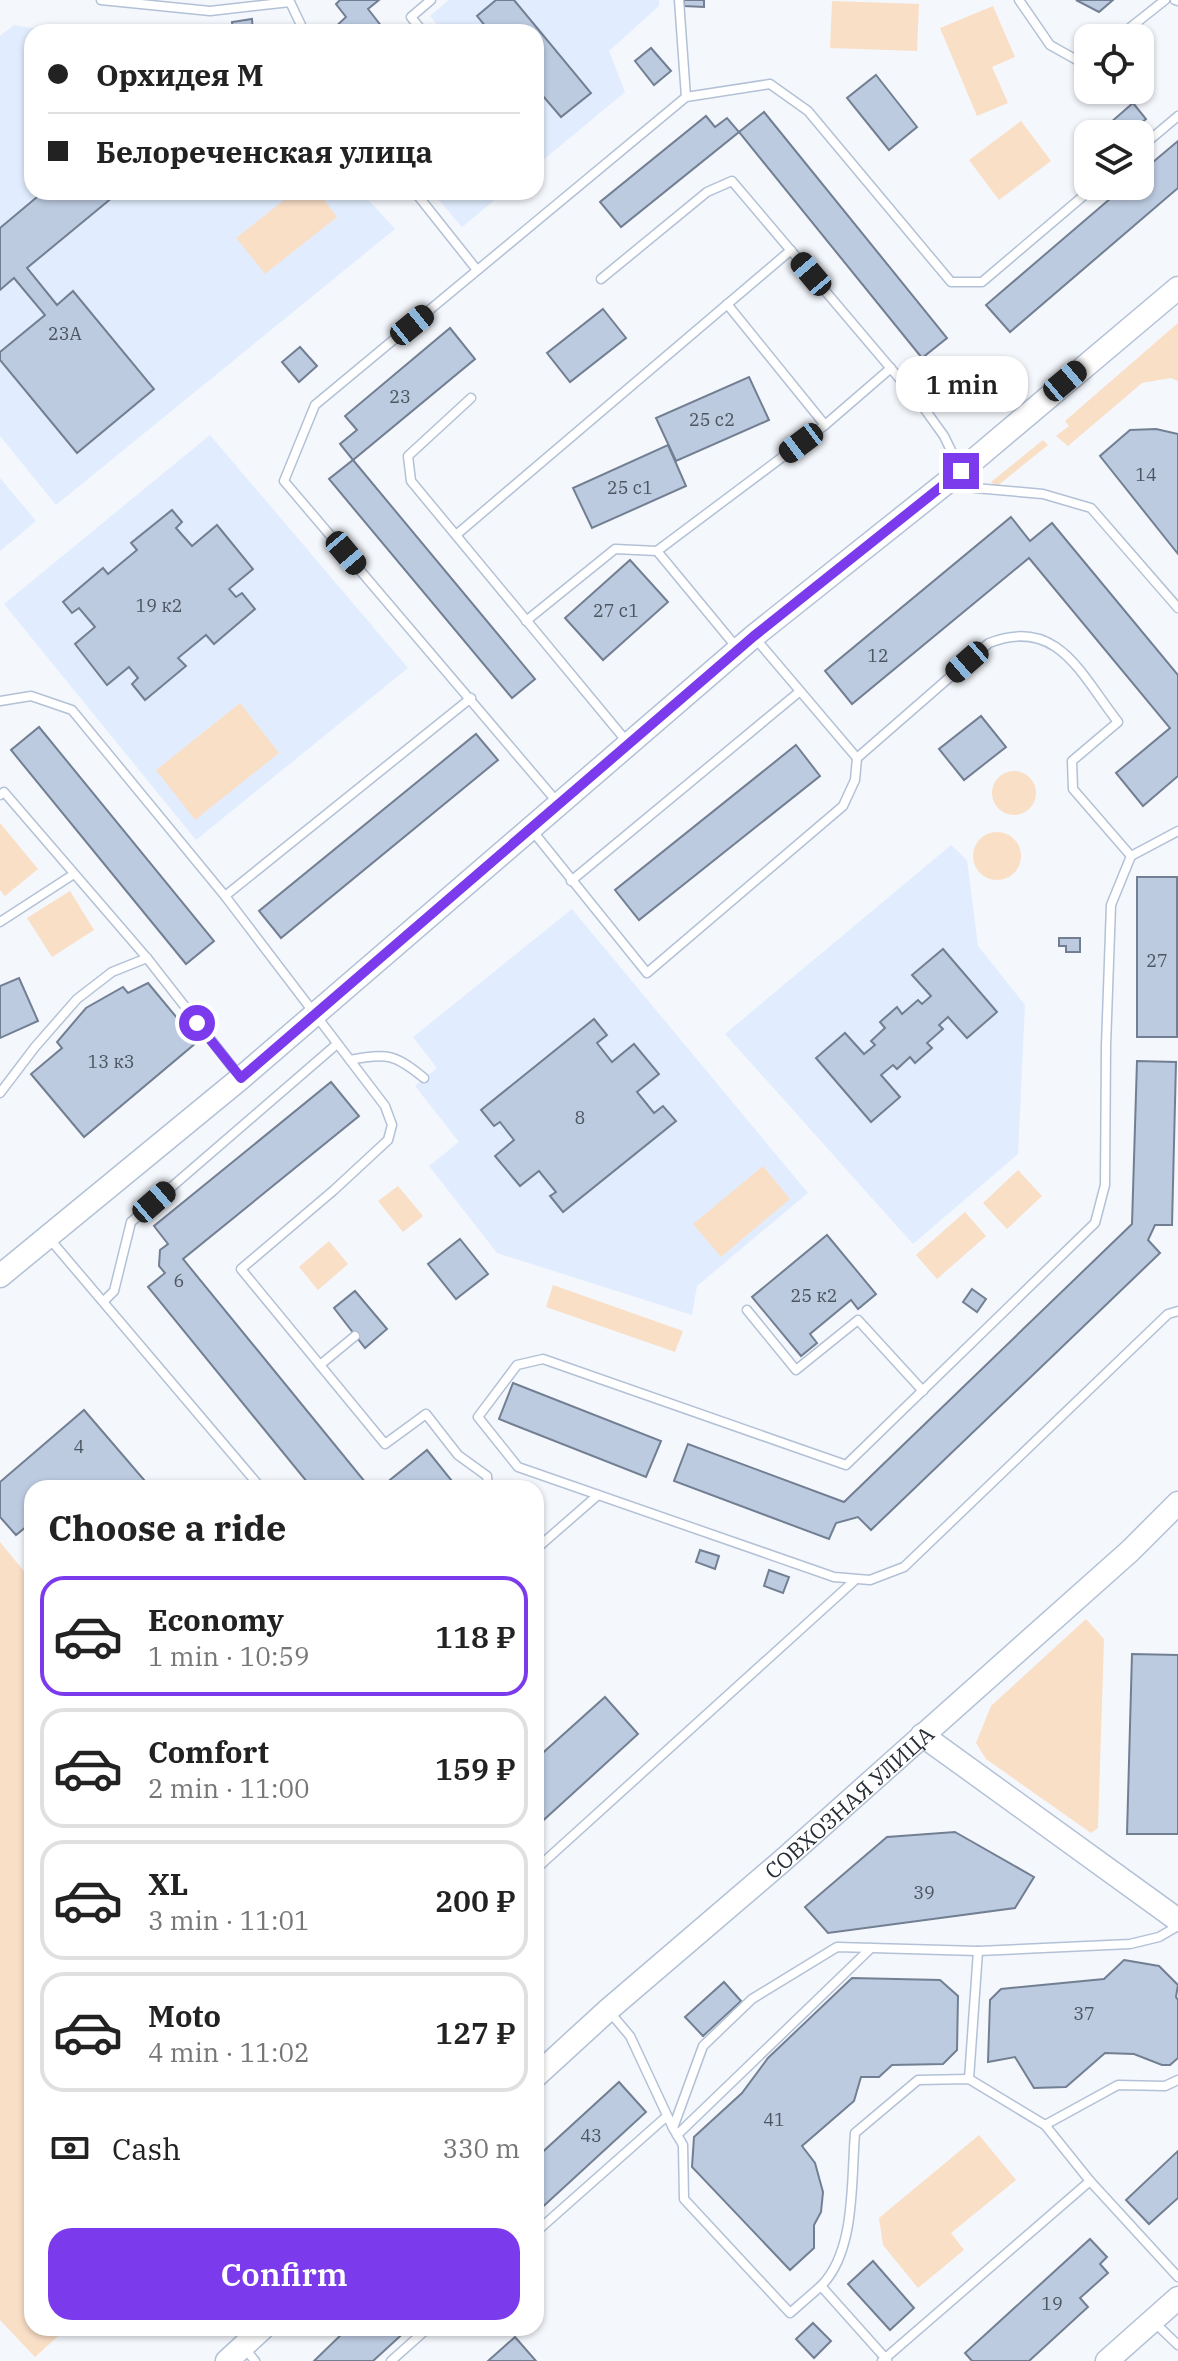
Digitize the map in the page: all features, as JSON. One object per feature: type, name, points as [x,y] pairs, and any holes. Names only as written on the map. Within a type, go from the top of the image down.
[{"type":"street","points":[[0,1276],[241,1078],[746,643],[961,471],[1178,288]]},
{"type":"street","points":[[922,1735],[1130,1551],[1178,1503]]},
{"type":"street","name":"СОВХОЗНАЯ УЛИЦА","points":[[544,2069],[922,1735],[1178,1923]]},
{"type":"street","points":[[1107,2361],[1152,2320],[1176,2303]]},
{"type":"street","points":[[242,2356],[257,2336]]},
{"type":"lane","points":[[101,0],[210,11],[291,1],[301,24]]},
{"type":"lane","points":[[417,24],[411,17],[431,0]]},
{"type":"lane","points":[[679,0],[686,97]]},
{"type":"lane","points":[[1019,0],[1050,45],[1074,58]]},
{"type":"lane","points":[[1135,24],[1165,0]]},
{"type":"lane","points":[[559,804],[284,481],[315,405],[686,97],[770,84],[808,111],[951,282],[982,282],[1079,200]]},
{"type":"lane","points":[[1154,136],[1178,116]]},
{"type":"lane","points":[[601,279],[707,192],[732,181],[891,368],[944,436],[961,471],[975,488],[1043,494],[1091,508],[1178,608]]},
{"type":"lane","points":[[421,200],[477,270]]},
{"type":"lane","points":[[456,535],[791,250]]},
{"type":"lane","points":[[727,304],[825,425]]},
{"type":"lane","points":[[526,621],[615,549],[657,551],[825,425],[891,368]]},
{"type":"lane","points":[[471,398],[408,456],[411,481],[628,744]]},
{"type":"lane","points":[[657,551],[746,643],[775,659],[799,692],[857,758]]},
{"type":"lane","points":[[531,828],[647,973],[843,806],[855,780],[857,758],[989,643],[1006,636],[1045,639],[1061,649],[1118,722],[1072,761],[1073,789],[1131,856]]},
{"type":"lane","points":[[571,881],[799,692]]},
{"type":"lane","points":[[0,701],[31,696],[72,710],[225,896],[385,1106],[392,1125],[388,1140],[241,1269],[385,1444],[426,1414],[458,1455],[487,1476],[487,1480]]},
{"type":"lane","points":[[225,896],[471,698]]},
{"type":"lane","points":[[0,795],[4,792],[147,958],[241,1078]]},
{"type":"lane","points":[[1178,831],[1131,856],[1111,905],[1105,1185],[1095,1223],[846,1465],[543,1359],[517,1365],[478,1417],[518,1467],[834,1577],[854,1581],[884,1577],[904,1567],[1168,1314],[1178,1311]]},
{"type":"lane","points":[[0,922],[74,874]]},
{"type":"lane","points":[[0,1093],[77,999],[112,972],[147,958]]},
{"type":"lane","points":[[104,1301],[114,1291],[131,1222],[337,1044]]},
{"type":"lane","points":[[350,1060],[381,1055],[402,1060],[424,1078]]},
{"type":"lane","points":[[48,1236],[254,1480]]},
{"type":"lane","points":[[747,1310],[796,1370],[858,1320],[923,1391]]},
{"type":"lane","points":[[320,1365],[355,1336]]},
{"type":"lane","points":[[544,1542],[598,1495]]},
{"type":"lane","points":[[544,1862],[854,1581]]},
{"type":"lane","points":[[675,2131],[703,2046],[752,1999],[837,1947],[978,1951],[1130,1944],[1159,1937],[1178,1923]]},
{"type":"lane","points":[[675,2131],[871,1948]]},
{"type":"lane","points":[[969,2079],[978,1951]]},
{"type":"lane","points":[[608,2010],[630,2036],[683,2145],[684,2199],[790,2313],[834,2274],[844,2249],[855,2133],[918,2080],[969,2079],[1045,2125],[1090,2181],[1178,2277]]},
{"type":"lane","points":[[1045,2125],[1118,2085],[1165,2086],[1178,2080]]},
{"type":"lane","points":[[544,2225],[667,2116]]},
{"type":"lane","points":[[821,2286],[885,2360],[1090,2181]]},
{"type":"lane","points":[[1152,2320],[1178,2345]]},
{"type":"lane","points":[[391,2361],[419,2336]]},
{"type":"shaded area","points":[[449,0],[659,0],[659,6],[609,51],[625,92],[544,159],[544,24],[436,24],[430,16]]},
{"type":"shaded area","points":[[832,1],[919,4],[917,51],[830,48]]},
{"type":"shaded area","points":[[993,6],[1015,57],[992,67],[1008,103],[977,116],[940,28]]},
{"type":"shaded area","points":[[14,25],[24,27],[24,200],[368,200],[395,229],[56,505],[0,436],[0,36]]},
{"type":"shaded area","points":[[1021,121],[1051,161],[999,200],[969,160]]},
{"type":"shaded area","points":[[284,200],[324,200],[337,217],[265,274],[236,238]]},
{"type":"shaded area","points":[[439,200],[494,200],[462,227]]},
{"type":"shaded area","points":[[1178,323],[1178,381],[1171,378],[1142,383],[1068,446],[1056,436],[1069,426],[1065,421]]},
{"type":"shaded area","points":[[210,435],[408,668],[196,840],[4,604]]},
{"type":"shaded area","points":[[1043,440],[1048,445],[996,487],[991,482]]},
{"type":"shaded area","points":[[0,478],[36,521],[0,551]]},
{"type":"shaded area","points":[[240,703],[279,753],[195,820],[156,770]]},
{"type":"shaded area","points":[[1014,771],[1029,778],[1036,793],[1029,808],[1014,815],[999,808],[992,793],[999,778]]},
{"type":"shaded area","points":[[0,823],[38,869],[5,896],[0,890]]},
{"type":"shaded area","points":[[997,832],[1014,839],[1021,856],[1014,873],[997,880],[980,873],[973,856],[980,839]]},
{"type":"shaded area","points":[[951,845],[967,860],[978,946],[1025,1005],[1018,1154],[913,1244],[725,1034]]},
{"type":"shaded area","points":[[70,891],[94,930],[52,957],[27,918]]},
{"type":"shaded area","points":[[572,909],[808,1193],[697,1286],[692,1315],[497,1253],[429,1166],[459,1142],[415,1086],[437,1068],[413,1037]]},
{"type":"shaded area","points":[[763,1166],[790,1199],[721,1257],[693,1224]]},
{"type":"shaded area","points":[[1018,1170],[1042,1196],[1007,1229],[983,1203]]},
{"type":"shaded area","points":[[398,1186],[423,1216],[403,1232],[378,1201]]},
{"type":"shaded area","points":[[965,1212],[986,1236],[937,1279],[916,1255]]},
{"type":"shaded area","points":[[329,1241],[348,1264],[318,1290],[299,1267]]},
{"type":"shaded area","points":[[553,1285],[683,1331],[675,1352],[546,1307]]},
{"type":"shaded area","points":[[0,1542],[24,1571],[24,2336],[58,2336],[35,2357],[0,2320]]},
{"type":"shaded area","points":[[1086,1619],[1104,1639],[1098,1828],[1091,1833],[986,1759],[976,1743],[991,1706]]},
{"type":"shaded area","points":[[979,2135],[1016,2180],[951,2233],[964,2250],[918,2288],[883,2245],[879,2218]]},
{"type":"building","points":[[340,0],[379,0],[368,9],[380,24],[339,24],[346,17],[336,4]]},
{"type":"building","points":[[496,0],[514,0],[534,24],[484,24],[477,16]]},
{"type":"building","points":[[684,0],[704,0],[704,7],[684,6]]},
{"type":"building","points":[[1076,0],[1113,0],[1099,12]]},
{"type":"building","points":[[252,19],[252,24],[232,24]]},
{"type":"building","points":[[544,36],[591,93],[561,117],[544,97]]},
{"type":"building","points":[[651,48],[671,71],[654,85],[635,61]]},
{"type":"building","points":[[876,75],[917,127],[889,150],[847,98]]},
{"type":"building","points":[[1132,104],[1146,119],[1145,120],[1113,120]]},
{"type":"building","points":[[764,112],[947,338],[922,358],[739,132]]},
{"type":"building","points":[[706,116],[715,127],[727,118],[739,132],[621,227],[600,202]]},
{"type":"building","points":[[1178,141],[1178,188],[1010,332],[986,305],[1109,200],[1154,200],[1154,161]]},
{"type":"building","points":[[33,200],[109,200],[27,268],[57,305],[73,291],[154,389],[77,453],[0,360],[0,352],[45,315],[14,278],[0,290],[0,228]]},
{"type":"building","points":[[603,309],[626,338],[570,382],[547,353]]},
{"type":"building","points":[[450,328],[475,359],[353,460],[340,444],[357,430],[345,416]]},
{"type":"building","points":[[300,347],[317,366],[299,382],[282,362]]},
{"type":"building","points":[[749,377],[769,420],[676,461],[656,418]]},
{"type":"building","points":[[1156,429],[1178,434],[1178,554],[1100,456],[1130,430]]},
{"type":"building","points":[[668,445],[686,486],[592,528],[573,488]]},
{"type":"building","points":[[353,460],[535,679],[512,698],[329,479]]},
{"type":"building","points":[[172,510],[182,522],[176,528],[192,546],[217,525],[253,569],[229,589],[236,597],[242,593],[255,609],[214,644],[206,635],[178,658],[186,666],[145,700],[132,684],[138,678],[129,667],[107,685],[75,644],[95,627],[79,608],[72,613],[63,602],[103,568],[108,574],[137,550],[131,543]]},
{"type":"building","points":[[1011,517],[1030,541],[1052,523],[1178,675],[1178,776],[1143,806],[1116,773],[1170,728],[1029,558],[852,704],[825,671]]},
{"type":"building","points":[[630,560],[668,602],[603,660],[565,618]]},
{"type":"building","points":[[981,716],[1006,747],[964,780],[939,749]]},
{"type":"building","points":[[39,727],[214,941],[186,964],[11,750]]},
{"type":"building","points":[[476,734],[498,760],[281,938],[259,911]]},
{"type":"building","points":[[796,745],[820,776],[639,920],[615,890]]},
{"type":"building","points":[[1137,877],[1177,877],[1177,1037],[1137,1037]]},
{"type":"building","points":[[1059,938],[1080,938],[1080,952],[1066,952],[1066,946],[1059,946]]},
{"type":"building","points":[[943,949],[997,1012],[967,1038],[948,1017],[939,1025],[943,1029],[927,1043],[932,1048],[915,1063],[910,1057],[897,1069],[893,1065],[881,1075],[900,1097],[871,1122],[816,1058],[845,1033],[864,1054],[875,1045],[871,1041],[885,1028],[880,1022],[897,1007],[902,1014],[918,1000],[922,1004],[931,996],[912,975]]},
{"type":"building","points":[[19,978],[38,1021],[0,1038],[0,986]]},
{"type":"building","points":[[148,983],[197,1042],[84,1137],[31,1074],[62,1048],[57,1042],[86,1008],[123,987],[128,993]]},
{"type":"building","points":[[594,1019],[607,1035],[597,1043],[612,1062],[634,1044],[659,1074],[637,1092],[654,1113],[663,1106],[676,1121],[563,1212],[550,1196],[556,1192],[539,1171],[520,1186],[495,1156],[514,1140],[500,1122],[494,1126],[481,1110]]},
{"type":"building","points":[[1137,1061],[1176,1062],[1172,1225],[1155,1225],[1148,1240],[1160,1253],[871,1530],[858,1517],[836,1523],[829,1539],[674,1481],[688,1444],[844,1502],[1132,1224]]},
{"type":"building","points":[[331,1082],[359,1116],[183,1259],[363,1480],[305,1480],[148,1287],[165,1273],[159,1266],[160,1250],[168,1244],[154,1226]]},
{"type":"building","points":[[827,1235],[876,1294],[858,1309],[851,1300],[810,1334],[817,1343],[801,1356],[752,1297]]},
{"type":"building","points":[[460,1239],[488,1274],[456,1299],[428,1264]]},
{"type":"building","points":[[972,1289],[986,1299],[977,1312],[963,1302]]},
{"type":"building","points":[[355,1291],[387,1329],[365,1348],[334,1308]]},
{"type":"building","points":[[513,1383],[661,1441],[646,1477],[499,1419]]},
{"type":"building","points":[[84,1410],[144,1480],[24,1480],[24,1528],[16,1535],[0,1517],[0,1482]]},
{"type":"building","points":[[427,1450],[451,1480],[390,1480]]},
{"type":"building","points":[[700,1550],[719,1556],[715,1569],[696,1562]]},
{"type":"building","points":[[769,1570],[789,1577],[783,1593],[764,1586]]},
{"type":"building","points":[[1132,1654],[1178,1655],[1178,1834],[1127,1834]]},
{"type":"building","points":[[605,1697],[638,1734],[544,1820],[544,1752]]},
{"type":"building","points":[[955,1832],[1034,1877],[1015,1908],[828,1933],[805,1907],[887,1837]]},
{"type":"building","points":[[1124,1960],[1159,1966],[1178,1985],[1178,2058],[1170,2065],[1134,2054],[1105,2053],[1066,2087],[1034,2088],[1015,2057],[988,2062],[990,2000],[1001,1989],[1104,1979]]},
{"type":"building","points":[[852,1978],[940,1980],[958,1996],[957,2050],[943,2064],[892,2065],[879,2077],[861,2077],[854,2101],[802,2146],[815,2163],[823,2192],[821,2212],[814,2225],[814,2248],[790,2270],[692,2167],[694,2137],[742,2093],[768,2058]]},
{"type":"building","points":[[724,1982],[741,2001],[703,2036],[685,2017]]},
{"type":"building","points":[[619,2082],[646,2112],[544,2206],[544,2151]]},
{"type":"building","points":[[1178,2151],[1178,2198],[1149,2224],[1126,2200]]},
{"type":"building","points":[[1090,2239],[1107,2257],[1100,2264],[1108,2273],[1080,2298],[1088,2307],[1029,2361],[972,2361],[965,2353]]},
{"type":"building","points":[[873,2261],[914,2308],[890,2330],[848,2284]]},
{"type":"building","points":[[813,2323],[831,2341],[814,2358],[796,2339]]},
{"type":"building","points":[[340,2336],[400,2336],[373,2361],[314,2361]]},
{"type":"building","points":[[515,2337],[536,2361],[488,2361]]},
{"type":"route","points":[[197,1023],[241,1078],[754,636],[961,471]]}]
